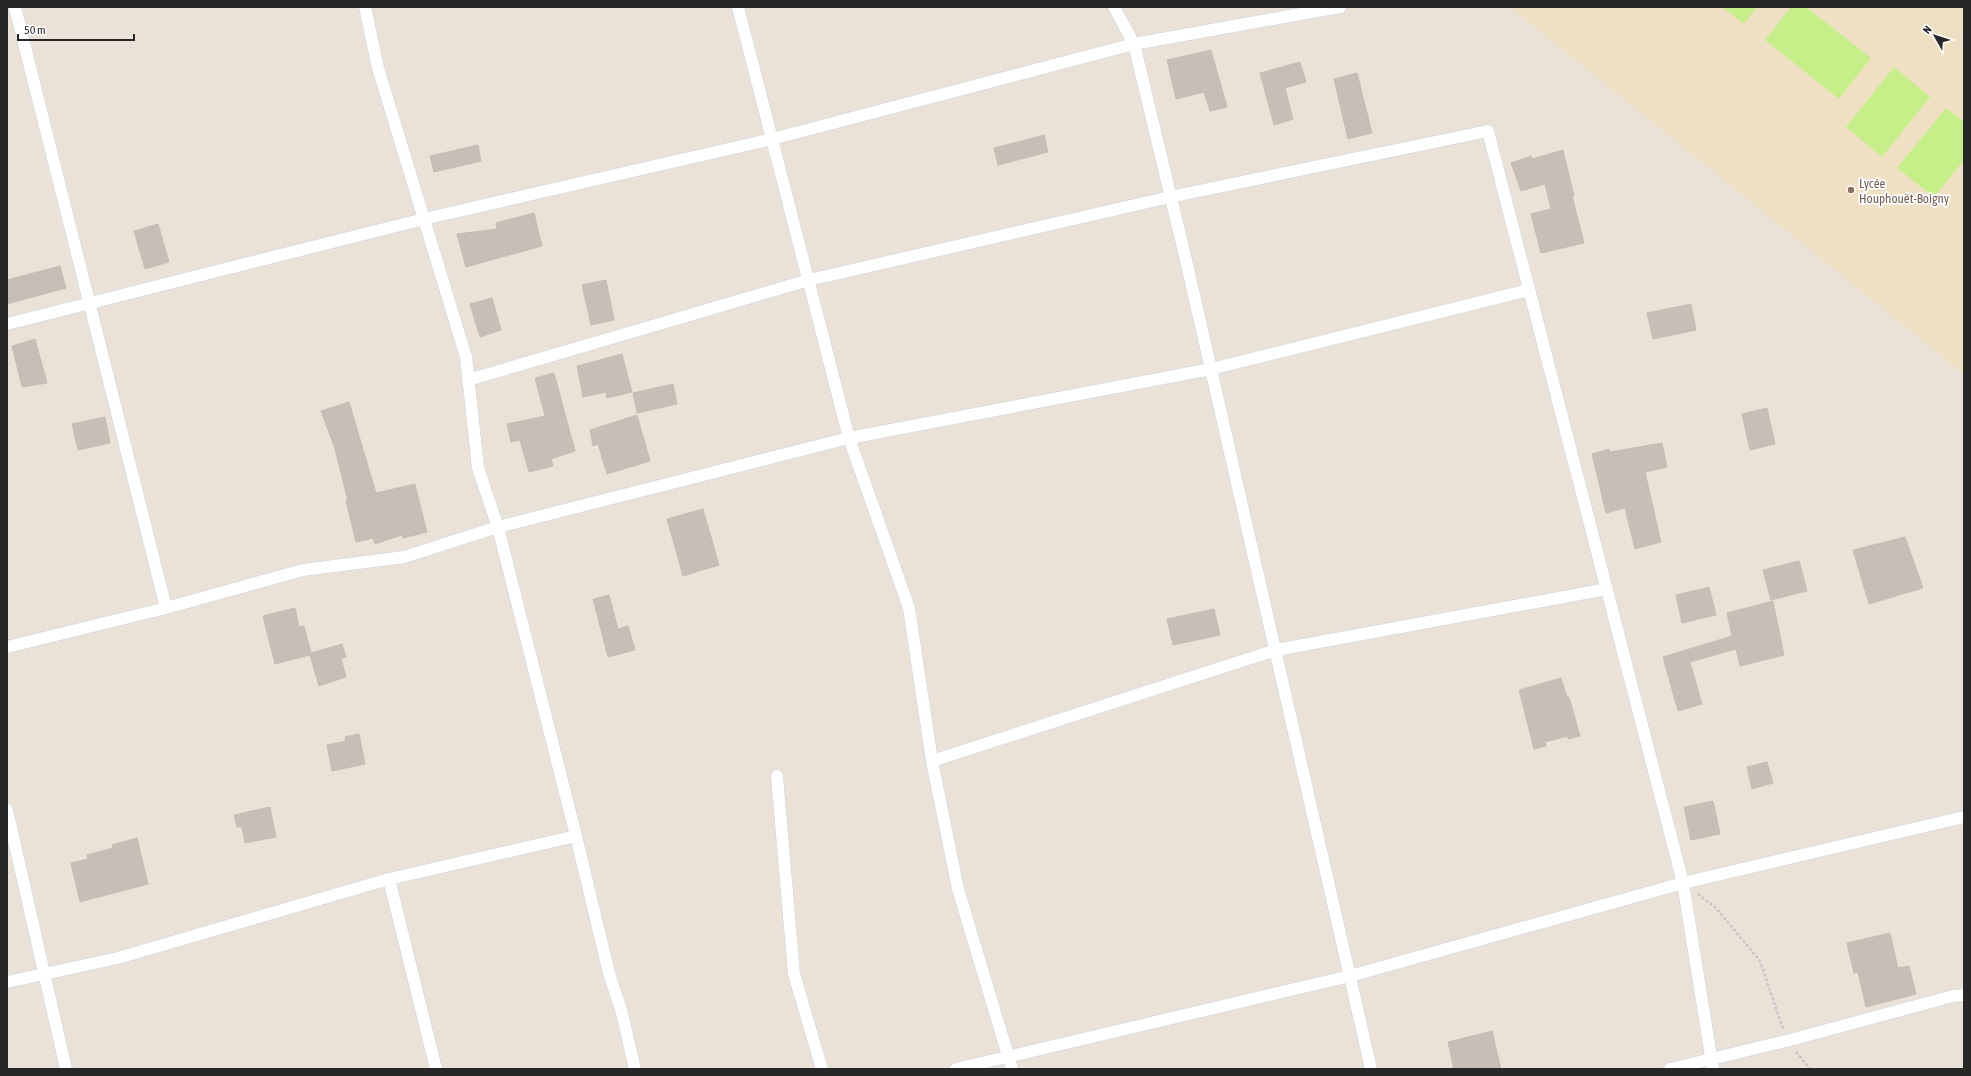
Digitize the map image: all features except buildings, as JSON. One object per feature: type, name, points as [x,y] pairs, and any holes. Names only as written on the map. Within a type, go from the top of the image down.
[{"type":"street","points":[[15,7],[166,608]]},
{"type":"street","points":[[365,7],[378,68],[466,357],[478,468],[498,528],[609,973],[622,1013],[635,1069]]},
{"type":"street","points":[[738,7],[849,438],[909,608],[932,761],[958,889],[1010,1063]]},
{"type":"street","points":[[1114,7],[1134,44],[1276,650],[1371,1069]]},
{"type":"street","points":[[7,324],[89,302],[424,219],[772,139],[1134,44],[1340,7]]},
{"type":"street","points":[[468,380],[808,280],[1170,197],[1488,131],[1683,883],[1712,1064]]},
{"type":"street","points":[[7,647],[166,608],[303,570],[404,558],[498,528],[849,438],[1211,369],[1529,290]]},
{"type":"street","points":[[932,761],[1276,650],[1607,589]]},
{"type":"street","points":[[777,776],[794,974],[822,1069]]},
{"type":"street","points":[[7,810],[66,1069]]},
{"type":"street","points":[[956,1069],[1010,1063],[1350,976],[1683,883],[1964,817]]},
{"type":"street","points":[[7,982],[118,958],[389,878],[576,836]]},
{"type":"street","points":[[389,878],[436,1069]]},
{"type":"street","points":[[1670,1069],[1712,1064],[1787,1040],[1953,996],[1964,995]]},
{"type":"path","points":[[1683,883],[1716,908],[1760,961],[1787,1040],[1810,1069]]},
{"type":"shaded area","name":"Lycée Houphouët-Boigny","points":[[1510,7],[1964,7],[1964,374]]},
{"type":"green space","points":[[1722,7],[1757,7],[1744,24]]},
{"type":"green space","points":[[1791,7],[1806,7],[1871,58],[1839,99],[1765,40]]},
{"type":"green space","points":[[1894,67],[1930,97],[1882,157],[1846,127]]},
{"type":"green space","points":[[1946,108],[1964,122],[1964,160],[1934,197],[1897,168]]},
{"type":"place","name":"Lycée Houphouët-Boigny","points":[[1851,190]]}]
